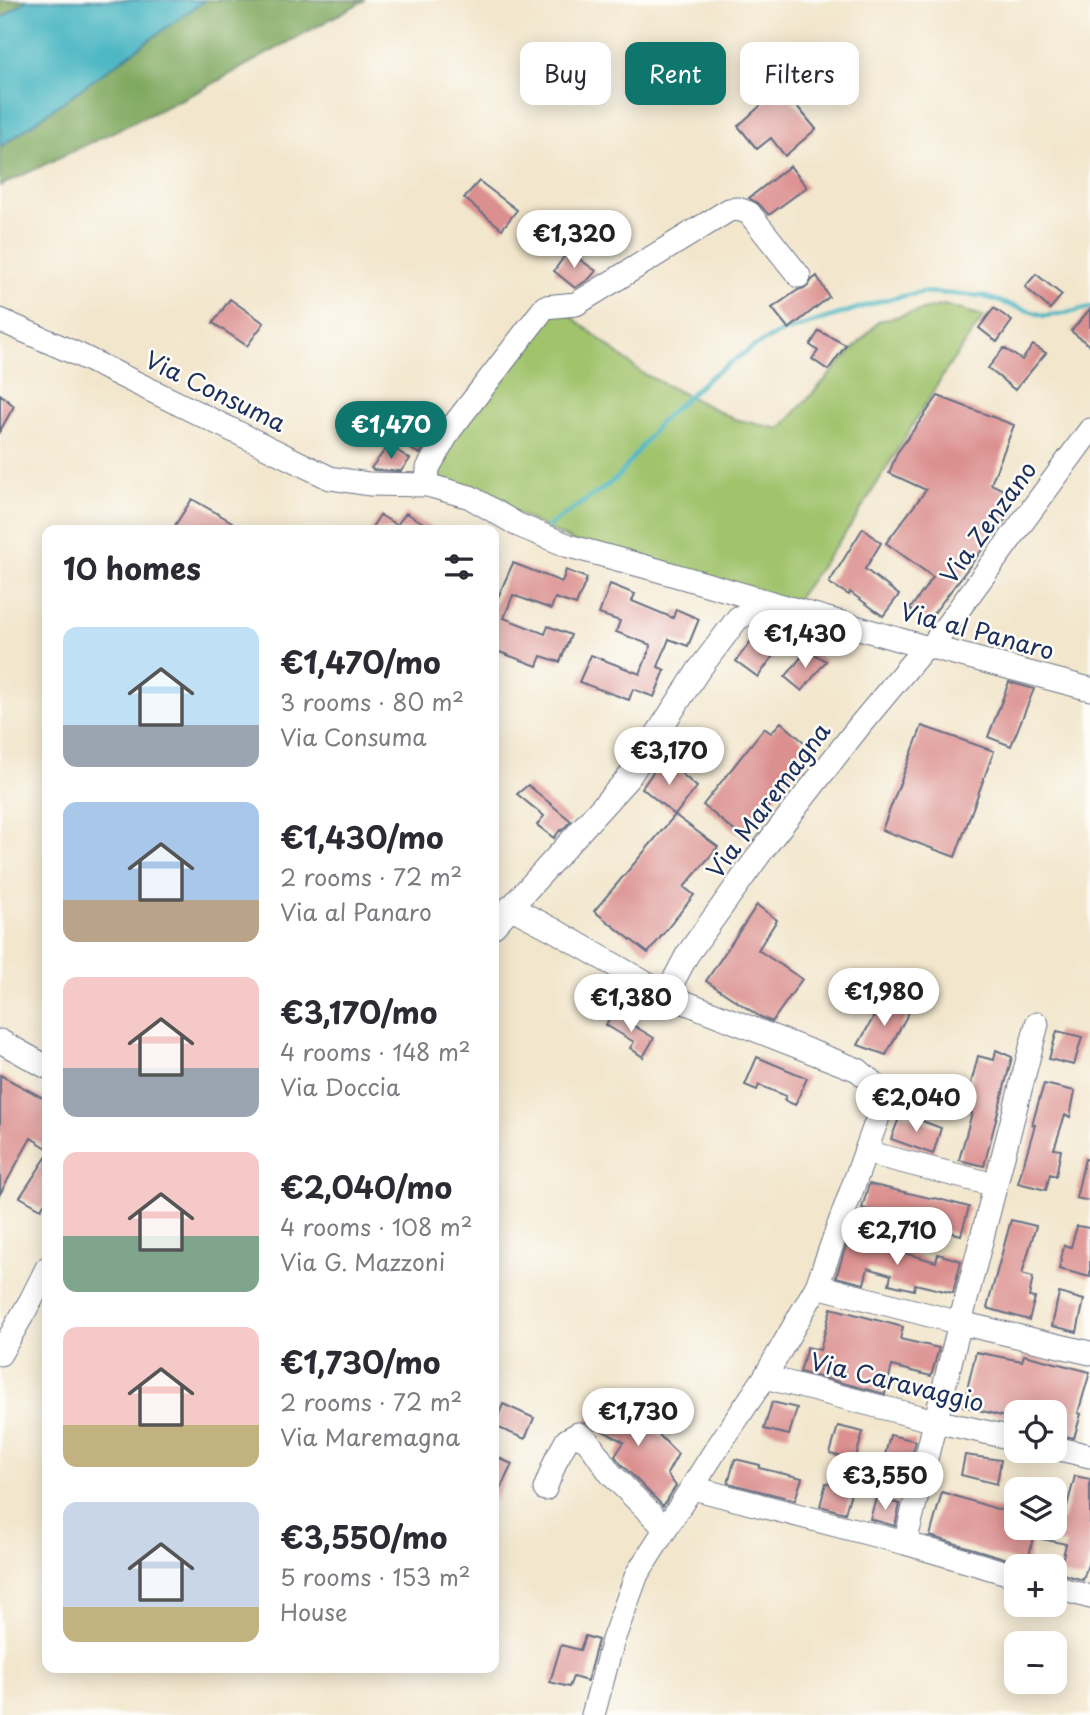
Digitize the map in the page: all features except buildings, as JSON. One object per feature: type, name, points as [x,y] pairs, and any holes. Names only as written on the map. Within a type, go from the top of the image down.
[{"type":"street","points":[[428,485],[428,468],[450,430],[545,307],[576,304],[729,210],[738,209],[749,213],[799,276]]},
{"type":"street","name":"Via Consuma","points":[[0,320],[79,355],[330,478],[369,484],[428,485],[470,497],[518,525],[569,546],[769,603]]},
{"type":"street","name":"Via Zenzano","points":[[928,647],[1090,430]]},
{"type":"street","points":[[499,920],[629,777],[698,671],[738,618],[769,603]]},
{"type":"street","name":"Via al Panaro","points":[[769,603],[1090,689]]},
{"type":"street","name":"Via Maremagna","points":[[666,995],[687,955],[764,848],[860,725],[928,647]]},
{"type":"street","points":[[510,907],[666,995],[858,1070],[881,1091],[878,1116],[817,1286],[765,1377],[637,1574],[613,1640],[593,1715]]},
{"type":"street","points":[[905,1543],[1037,1024]]},
{"type":"street","points":[[0,1041],[42,1064]]},
{"type":"street","points":[[865,1152],[996,1185]]},
{"type":"street","points":[[0,1354],[42,1278]]},
{"type":"street","points":[[817,1286],[960,1324],[1089,1350]]},
{"type":"street","name":"Via Caravaggio","points":[[765,1377],[1004,1436]]},
{"type":"street","points":[[545,1489],[567,1440],[578,1434],[588,1441],[610,1473],[666,1529]]},
{"type":"street","points":[[1067,1451],[1090,1456]]},
{"type":"street","points":[[692,1488],[905,1543],[1004,1572]]},
{"type":"street","points":[[1067,1590],[1090,1597]]},
{"type":"green space","points":[[0,0],[27,0],[0,19]]},
{"type":"green space","points":[[205,0],[365,0],[203,89],[0,186],[0,147]]},
{"type":"green space","points":[[556,304],[642,373],[734,419],[780,429],[879,321],[944,305],[984,316],[945,372],[854,521],[791,607],[732,606],[718,589],[599,554],[493,502],[457,508],[435,479],[472,389]]},
{"type":"water","points":[[27,0],[205,0],[0,147],[0,19]]},
{"type":"waterway","points":[[547,527],[619,476],[660,422],[707,379],[753,347],[780,333],[884,300],[923,292],[982,296],[1045,316],[1090,307]]}]
